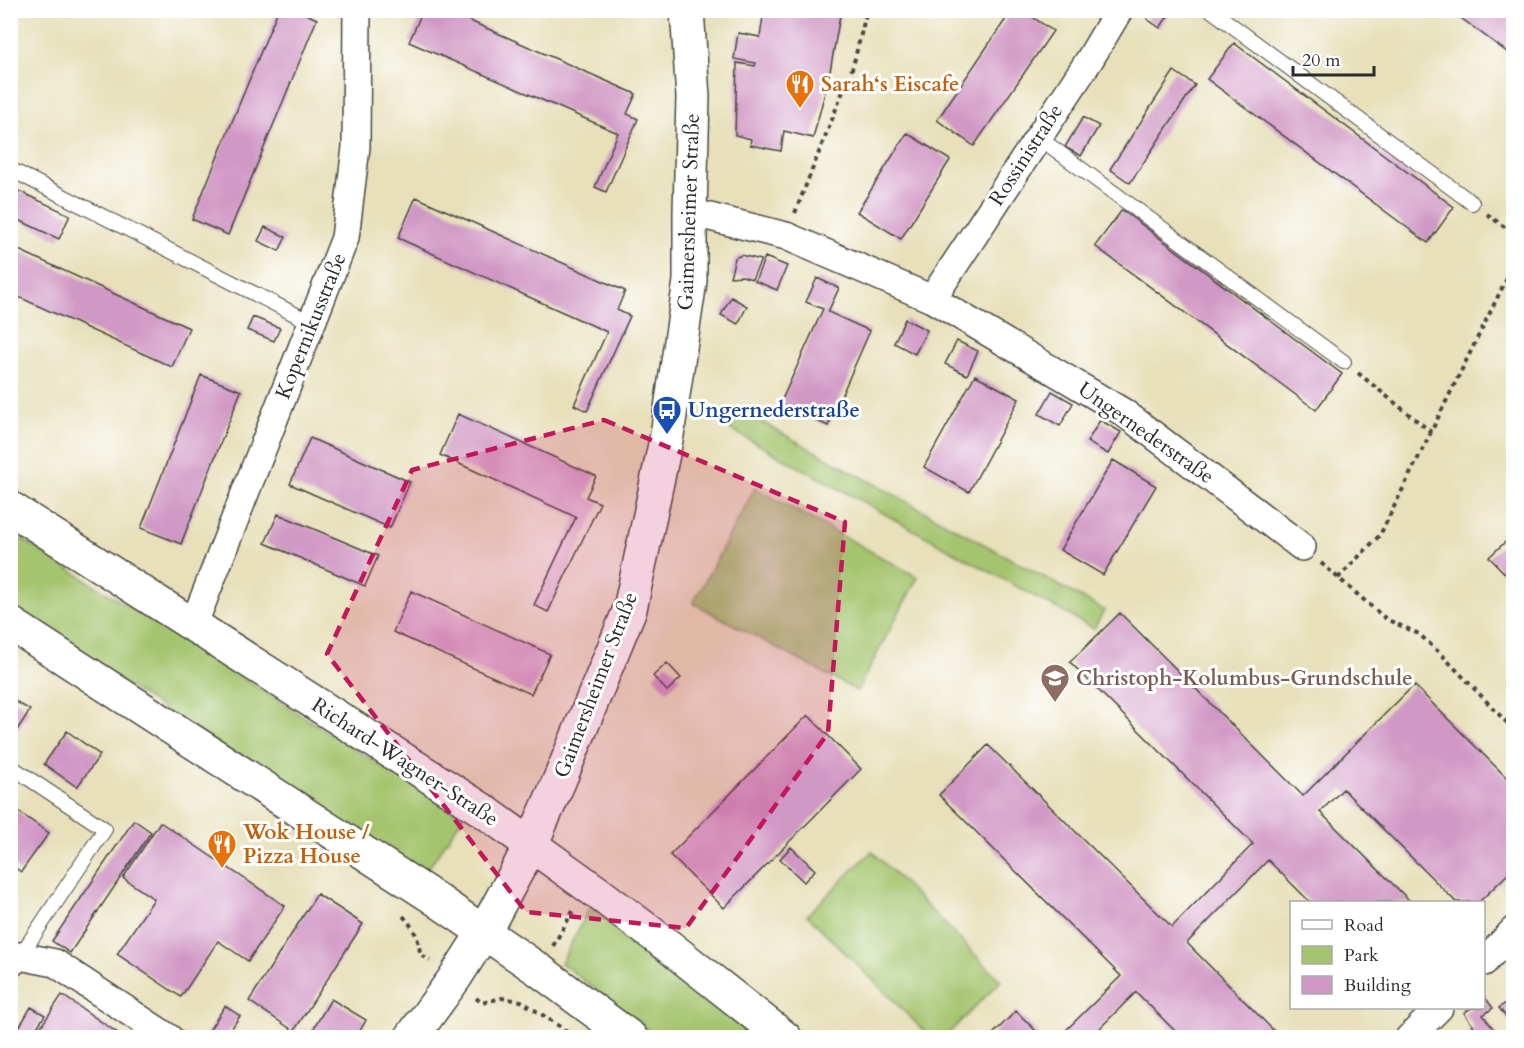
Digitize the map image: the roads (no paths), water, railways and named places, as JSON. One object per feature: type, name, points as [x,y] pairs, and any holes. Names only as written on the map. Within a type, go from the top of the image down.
[{"type":"main road","name":"Gaimersheimer Straße","points":[[411,1038],[454,979],[484,932],[531,845],[630,609],[667,435],[690,281],[693,97],[687,10]]},
{"type":"main road","name":"Richard-Wagner-Straße","points":[[10,508],[484,811],[667,945],[785,1038]]},
{"type":"main road","points":[[10,623],[408,881],[539,970],[631,1038]]},
{"type":"street","name":"Kopernikusstraße","points":[[193,626],[345,238],[356,147],[357,10]]},
{"type":"street","name":"Rossinistraße","points":[[932,299],[1090,59],[1119,10]]},
{"type":"street","name":"Ungernederstraße","points":[[690,212],[786,236],[932,299],[1123,412],[1302,547]]},
{"type":"street","points":[[1485,961],[1514,930]]},
{"type":"street","points":[[15,960],[55,963],[169,1038]]},
{"type":"street","points":[[1409,1038],[1438,1009]]},
{"type":"lane","points":[[1211,10],[1472,203]]},
{"type":"lane","points":[[1038,137],[1344,362]]},
{"type":"lane","points":[[10,169],[312,322]]},
{"type":"lane","points":[[10,766],[105,829],[15,960]]},
{"type":"place","name":"Sarah‘s Eiscafe","points":[[800,110]]},
{"type":"place","name":"Ungernederstraße","points":[[667,436]]},
{"type":"place","name":"Christoph-Kolumbus-Grundschule","points":[[1055,704]]},
{"type":"place","name":"Wok House / Pizza House","points":[[222,870]]}]
